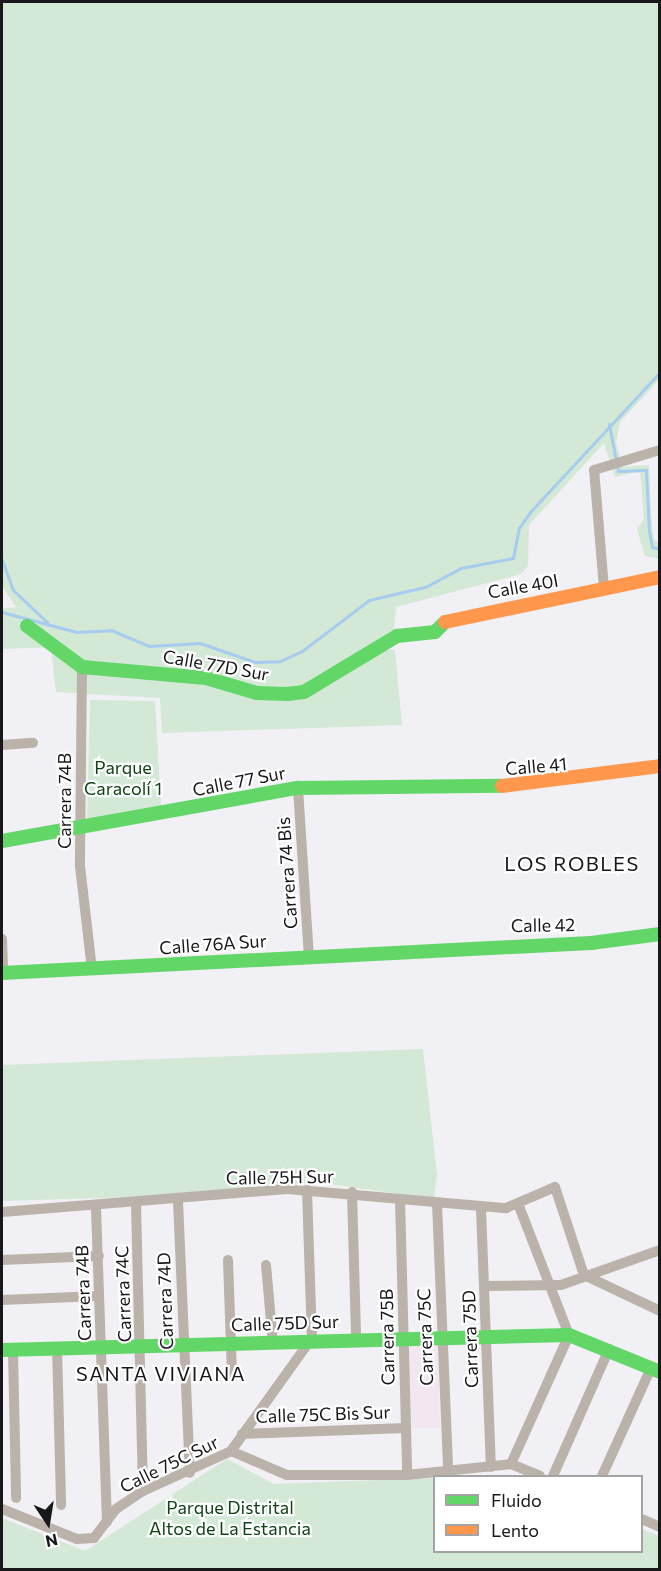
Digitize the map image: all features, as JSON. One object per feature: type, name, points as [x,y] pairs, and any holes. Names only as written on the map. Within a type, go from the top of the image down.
[{"type":"street","points":[[604,588],[594,470],[660,450]]},
{"type":"street","name":"Calle 40I","points":[[397,636],[435,632],[448,619],[660,577]]},
{"type":"street","points":[[27,626],[82,668]]},
{"type":"street","name":"Calle 77D Sur","points":[[82,668],[206,678],[257,693],[304,692],[397,636]]},
{"type":"street","name":"Carrera 74B","points":[[82,668],[81,830],[92,969]]},
{"type":"street","points":[[2,745],[33,743]]},
{"type":"street","name":"Calle 41","points":[[415,787],[535,786],[660,766]]},
{"type":"street","name":"Calle 77 Sur","points":[[2,841],[81,830],[298,789],[415,787]]},
{"type":"street","name":"Carrera 74 Bis","points":[[298,789],[309,956]]},
{"type":"street","name":"Calle 42","points":[[426,947],[591,943],[660,934]]},
{"type":"street","points":[[2,939],[2,973]]},
{"type":"street","name":"Calle 76A Sur","points":[[2,973],[309,956],[426,947]]},
{"type":"street","name":"Calle 75H Sur","points":[[2,1215],[307,1190],[352,1192],[480,1209],[519,1206],[555,1187],[584,1275]]},
{"type":"street","points":[[231,1451],[311,1342],[307,1190]]},
{"type":"street","points":[[352,1192],[356,1339]]},
{"type":"street","name":"Carrera 75B","points":[[400,1199],[407,1475]]},
{"type":"street","name":"Carrera 74D","points":[[178,1201],[190,1473]]},
{"type":"street","name":"Carrera 75C","points":[[437,1203],[440,1337],[448,1471]]},
{"type":"street","name":"Carrera 74C","points":[[136,1204],[143,1491]]},
{"type":"street","points":[[519,1206],[569,1335],[512,1464],[538,1475]]},
{"type":"street","name":"Carrera 74B","points":[[96,1208],[107,1522]]},
{"type":"street","name":"Carrera 75D","points":[[480,1209],[486,1286],[491,1467]]},
{"type":"street","points":[[486,1286],[550,1287],[660,1250]]},
{"type":"street","points":[[2,1260],[99,1256]]},
{"type":"street","points":[[228,1260],[232,1377]]},
{"type":"street","points":[[266,1265],[273,1343]]},
{"type":"street","points":[[584,1275],[660,1311]]},
{"type":"street","points":[[2,1300],[99,1296]]},
{"type":"street","name":"Calle 75D Sur","points":[[8,1350],[569,1335],[609,1349],[655,1370]]},
{"type":"street","points":[[57,1348],[61,1505]]},
{"type":"street","points":[[553,1475],[609,1349]]},
{"type":"street","points":[[8,1350],[16,1498]]},
{"type":"street","points":[[603,1475],[655,1370]]},
{"type":"street","name":"Calle 75C Bis Sur","points":[[242,1434],[406,1428]]},
{"type":"street","name":"Calle 75C Sur","points":[[2,1509],[77,1539],[94,1538],[107,1522],[143,1491],[190,1473],[231,1451],[287,1475],[407,1475],[512,1464]]},
{"type":"street","points":[[643,1519],[660,1527]]},
{"type":"shaded area","points":[[438,1344],[440,1428],[406,1428],[404,1345]]},
{"type":"green space","points":[[2,2],[659,2],[659,380],[620,422],[616,443],[623,467],[649,465],[651,515],[654,540],[659,542],[659,559],[645,556],[637,529],[644,519],[640,471],[615,477],[604,443],[529,525],[528,566],[521,574],[396,607],[394,629],[361,650],[395,650],[402,725],[162,733],[160,698],[56,692],[51,647],[2,649],[2,609],[16,607],[2,586]]},
{"type":"green space","name":"Parque Caracolí 1","points":[[90,700],[155,701],[161,807],[87,824]]},
{"type":"green space","points":[[423,1049],[437,1175],[434,1199],[316,1182],[168,1196],[2,1201],[2,1065]]},
{"type":"green space","name":"Parque Distrital Altos de La Estancia","points":[[227,1459],[274,1484],[433,1478],[433,1553],[643,1553],[643,1529],[659,1536],[659,1569],[2,1569],[2,1518],[85,1551]]},
{"type":"waterway","points":[[2,612],[76,632],[111,630],[149,646],[200,643],[255,662],[280,661],[302,651],[369,600],[425,587],[461,568],[513,558],[519,528],[530,512],[660,372]]},
{"type":"waterway","points":[[609,424],[618,471],[646,470],[649,531],[652,547],[660,549]]},
{"type":"waterway","points":[[2,560],[13,590],[47,622]]},
{"type":"traffic: fast","points":[[27,626],[82,667],[206,678],[257,693],[287,694],[304,692],[397,636],[435,632],[445,622]]},
{"type":"traffic: fast","points":[[2,841],[298,788],[502,786]]},
{"type":"traffic: fast","points":[[2,973],[591,943],[660,934]]},
{"type":"traffic: fast","points":[[2,1350],[569,1335],[660,1372]]},
{"type":"traffic: slow","points":[[445,622],[660,577]]},
{"type":"traffic: slow","points":[[502,786],[660,766]]},
{"type":"district","name":"LOS ROBLES","points":[[572,863]]},
{"type":"district","name":"SANTA VIVIANA","points":[[161,1373]]}]
